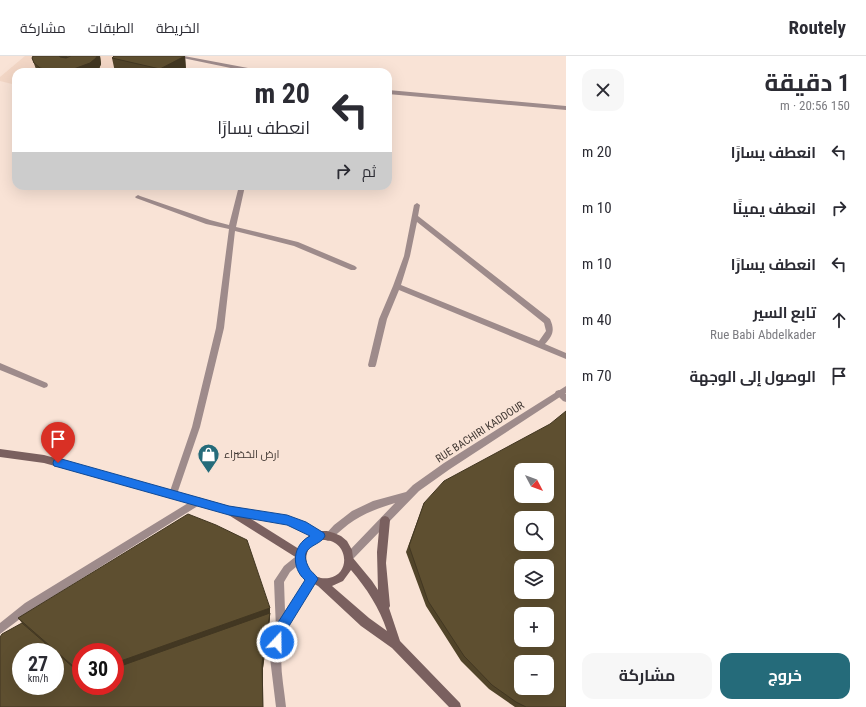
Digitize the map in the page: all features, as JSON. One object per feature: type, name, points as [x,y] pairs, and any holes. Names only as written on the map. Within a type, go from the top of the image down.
[{"type":"main road","points":[[0,453],[44,459],[229,510],[287,520],[324,536],[336,539],[342,543],[347,550],[349,559],[348,568],[337,580],[329,583],[316,581]]},
{"type":"main road","points":[[229,510],[301,557]]},
{"type":"main road","points":[[385,520],[381,558],[385,611]]},
{"type":"main road","points":[[324,536],[307,543],[301,557],[302,566],[306,574],[365,622],[396,644],[456,707]]},
{"type":"main road","points":[[349,559],[369,584],[385,611],[396,644]]},
{"type":"street","points":[[176,56],[238,68]]},
{"type":"street","points":[[392,92],[566,108]]},
{"type":"street","points":[[173,494],[196,427],[220,328],[232,229],[241,190]]},
{"type":"street","points":[[138,197],[232,229],[296,244],[353,268]]},
{"type":"street","points":[[372,365],[382,319],[397,286],[407,256],[417,205]]},
{"type":"street","points":[[415,217],[547,321],[551,327],[550,332],[540,345]]},
{"type":"street","points":[[397,286],[566,356]]},
{"type":"street","points":[[0,366],[44,385]]},
{"type":"street","points":[[562,391],[566,399]]},
{"type":"street","name":"RUE BACHIRI KADDOUR","points":[[408,495],[447,466],[562,391]]},
{"type":"street","points":[[349,559],[408,495]]},
{"type":"street","points":[[324,536],[340,523],[361,510],[375,504],[408,495]]},
{"type":"street","points":[[0,629],[30,606],[198,501]]},
{"type":"street","points":[[282,707],[276,657],[277,642],[281,628],[279,581],[287,569],[301,557]]},
{"type":"street","points":[[281,628],[316,581]]},
{"type":"shaded area","points":[[25,56],[131,56],[118,68],[12,68],[12,84],[0,81],[0,77]]},
{"type":"building","points":[[33,56],[59,56],[66,58],[71,56],[97,56],[90,63],[76,68],[40,68],[34,63],[32,58]]},
{"type":"building","points":[[114,56],[185,56],[162,68],[156,68],[112,58]]},
{"type":"building","points":[[566,411],[566,707],[526,707],[516,702],[492,685],[464,656],[428,601],[409,546],[424,503],[444,481],[550,424]]},
{"type":"building","points":[[188,514],[216,525],[247,540],[270,608],[124,660],[124,643],[72,643],[72,665],[64,658],[64,643],[47,643],[18,618]]},
{"type":"building","points":[[270,613],[262,663],[263,707],[0,707],[0,637],[2,634],[22,623],[45,643],[12,643],[12,695],[64,695],[64,659],[72,666],[72,695],[124,695],[124,665]]},
{"type":"place","name":"ارض الخضراء","points":[[209,474]]},
{"type":"route","points":[[58,463],[229,510],[287,520],[320,536],[307,543],[303,548],[300,558],[302,566],[306,574],[312,579],[281,628],[277,642]]}]
